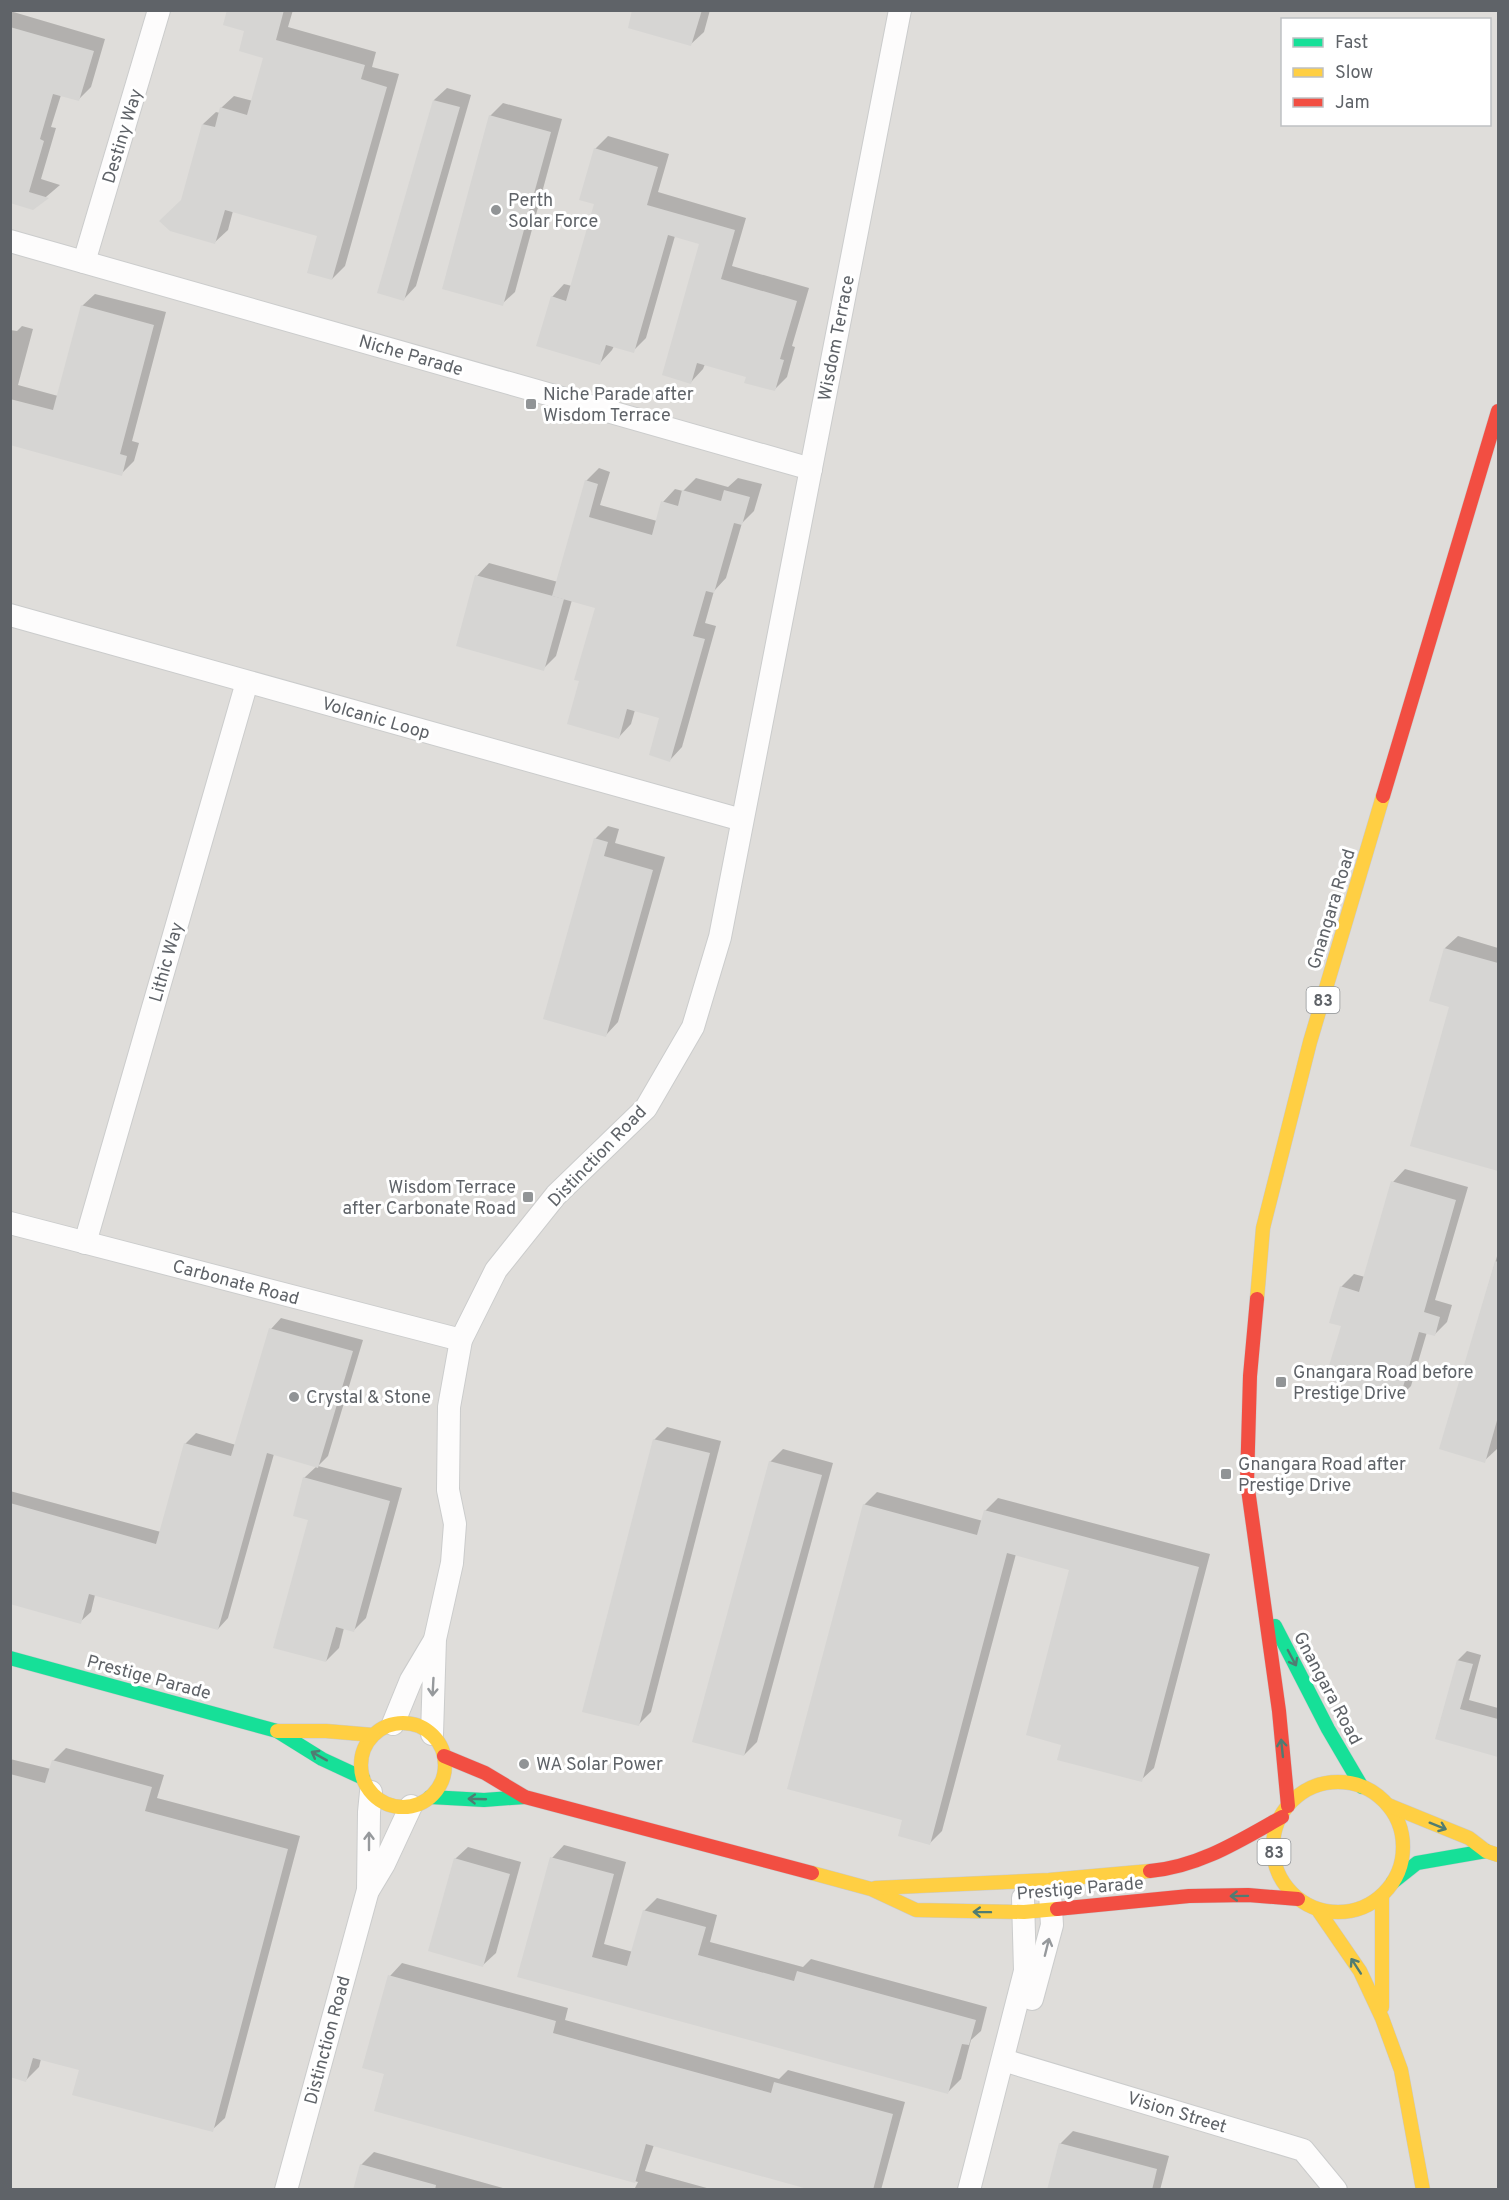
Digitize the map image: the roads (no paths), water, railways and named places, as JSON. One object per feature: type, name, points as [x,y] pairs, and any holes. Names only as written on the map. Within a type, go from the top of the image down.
[{"type":"main road","name":"Gnangara Road","points":[[1285,1811],[1279,1711],[1254,1548],[1247,1482],[1250,1376],[1263,1228],[1310,1042],[1498,411]]},
{"type":"main road","name":"Gnangara Road","points":[[1264,1606],[1328,1730],[1362,1787]]},
{"type":"main road","name":"Prestige Parade","points":[[10,1658],[277,1731],[326,1731],[373,1735]]},
{"type":"main road","points":[[407,1723],[420,1726],[432,1734],[444,1756],[444,1771],[439,1785],[421,1801],[401,1807],[389,1804],[367,1785],[361,1766],[366,1744],[382,1728],[393,1724],[407,1723]]},
{"type":"main road","name":"Prestige Parade","points":[[277,1731],[367,1785]]},
{"type":"main road","name":"Prestige Parade","points":[[444,1756],[485,1773],[525,1797],[871,1888],[916,1910],[1051,1911],[1204,1896],[1248,1895],[1298,1899]]},
{"type":"main road","name":"Gnangara Road","points":[[1335,1782],[1362,1787],[1376,1794],[1388,1805],[1398,1823],[1403,1842],[1401,1863],[1393,1881],[1382,1896],[1362,1908],[1340,1912],[1318,1910],[1298,1899],[1282,1881],[1274,1860],[1275,1831],[1285,1811],[1309,1789],[1335,1782]]},
{"type":"main road","name":"Prestige Parade","points":[[421,1801],[525,1797]]},
{"type":"main road","points":[[1388,1805],[1469,1838],[1492,1853]]},
{"type":"main road","name":"Prestige Parade","points":[[871,1888],[1049,1880],[1167,1870],[1220,1852],[1285,1811]]},
{"type":"main road","points":[[1393,1881],[1417,1863],[1492,1853]]},
{"type":"main road","points":[[1124,1873],[1136,1887],[1204,1896]]},
{"type":"main road","name":"Gnangara Road","points":[[1382,1896],[1382,2018]]},
{"type":"main road","name":"Gnangara Road","points":[[1318,1910],[1360,1971],[1382,2018],[1401,2070],[1423,2190]]},
{"type":"street","name":"Destiny Way","points":[[84,262],[159,10]]},
{"type":"street","name":"Wisdom Terrace","points":[[773,665],[900,10]]},
{"type":"street","name":"Niche Parade","points":[[10,241],[811,469]]},
{"type":"street","name":"Volcanic Loop","points":[[10,615],[742,820]]},
{"type":"street","name":"Distinction Road","points":[[432,1734],[435,1639],[452,1563],[455,1524],[448,1491],[449,1407],[461,1340],[496,1270],[556,1195],[646,1108],[693,1027],[720,936],[773,665]]},
{"type":"street","name":"Lithic Way","points":[[85,1243],[247,682]]},
{"type":"street","name":"Carbonate Road","points":[[10,1223],[461,1340]]},
{"type":"street","name":"Distinction Road","points":[[393,1724],[411,1680],[435,1639]]},
{"type":"street","name":"Distinction Road","points":[[286,2190],[368,1890],[367,1785]]},
{"type":"street","name":"Distinction Road","points":[[368,1890],[421,1801]]},
{"type":"street","points":[[1003,2060],[1027,2016],[1052,1925],[1049,1880]]},
{"type":"street","points":[[969,2190],[1025,1971],[1021,1881]]},
{"type":"street","name":"Vision Street","points":[[1003,2060],[1303,2150],[1336,2190]]},
{"type":"place","name":"Perth Solar Force","points":[[496,210]]},
{"type":"place","name":"Niche Parade after Wisdom Terrace","points":[[531,404]]},
{"type":"place","name":"Wisdom Terrace after Carbonate Road","points":[[528,1197]]},
{"type":"place","name":"Gnangara Road before Prestige Drive","points":[[1281,1382]]},
{"type":"place","name":"Crystal & Stone","points":[[294,1397]]},
{"type":"place","name":"Gnangara Road after Prestige Drive","points":[[1226,1474]]},
{"type":"place","name":"WA Solar Power","points":[[524,1764]]}]
